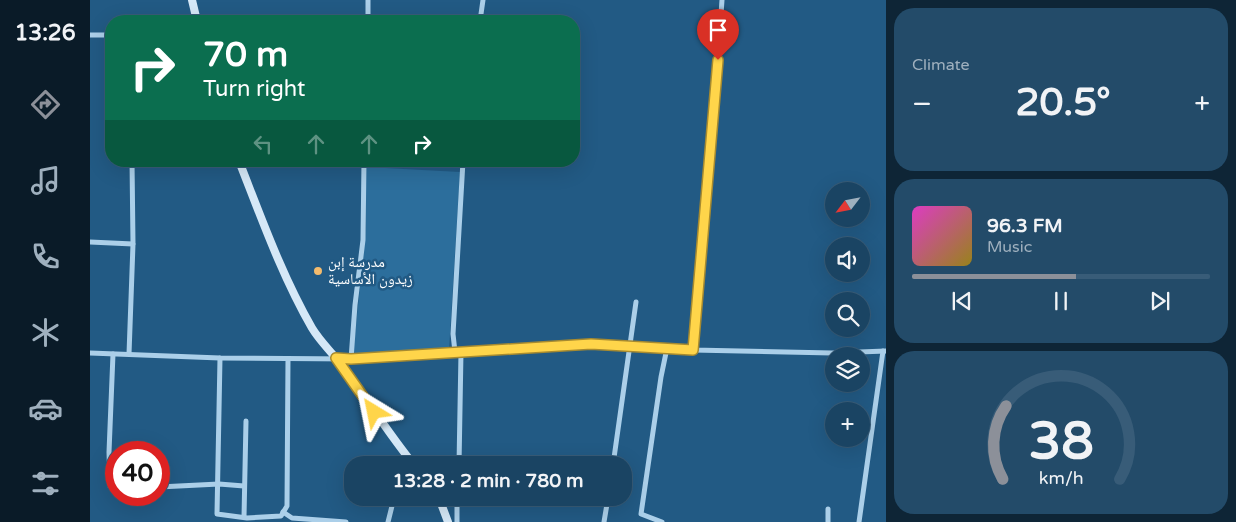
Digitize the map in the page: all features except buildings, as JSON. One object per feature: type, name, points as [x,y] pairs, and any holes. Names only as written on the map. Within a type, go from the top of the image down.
[{"type":"street","points":[[192,0],[196,15]]},
{"type":"street","points":[[368,0],[368,15]]},
{"type":"street","points":[[481,15],[483,0]]},
{"type":"street","points":[[693,350],[710,170],[722,0]]},
{"type":"street","points":[[90,35],[105,34]]},
{"type":"street","points":[[129,354],[133,244],[132,167]]},
{"type":"street","points":[[241,167],[289,283],[313,330],[326,349],[336,358],[407,456]]},
{"type":"street","points":[[351,359],[363,240],[364,167]]},
{"type":"street","points":[[459,456],[458,352],[453,334],[463,167]]},
{"type":"street","points":[[90,242],[133,244]]},
{"type":"street","points":[[613,456],[636,302]]},
{"type":"street","points":[[90,353],[220,358],[351,359],[591,344],[693,350],[832,354],[884,351],[860,522]]},
{"type":"street","points":[[662,522],[642,514],[661,377],[667,348]]},
{"type":"street","points":[[109,441],[113,354]]},
{"type":"street","points":[[220,358],[217,514],[246,519],[280,516],[287,506],[288,359]]},
{"type":"street","points":[[246,421],[244,486],[246,519]]},
{"type":"street","points":[[170,487],[219,484],[244,486]]},
{"type":"street","points":[[388,522],[392,506]]},
{"type":"street","points":[[442,506],[448,522]]},
{"type":"street","points":[[457,522],[458,506]]},
{"type":"street","points":[[604,522],[607,506]]},
{"type":"street","points":[[828,509],[828,522]]},
{"type":"street","points":[[283,512],[292,518],[346,522]]},
{"type":"shaded area","points":[[366,167],[460,172],[449,349],[444,351],[353,355],[366,228]]},
{"type":"place","name":"مدرسة إبن زيدون الأساسية","points":[[318,271]]},
{"type":"route","points":[[374,412],[336,358],[351,359],[591,344],[693,350],[702,266],[718,60]]}]
